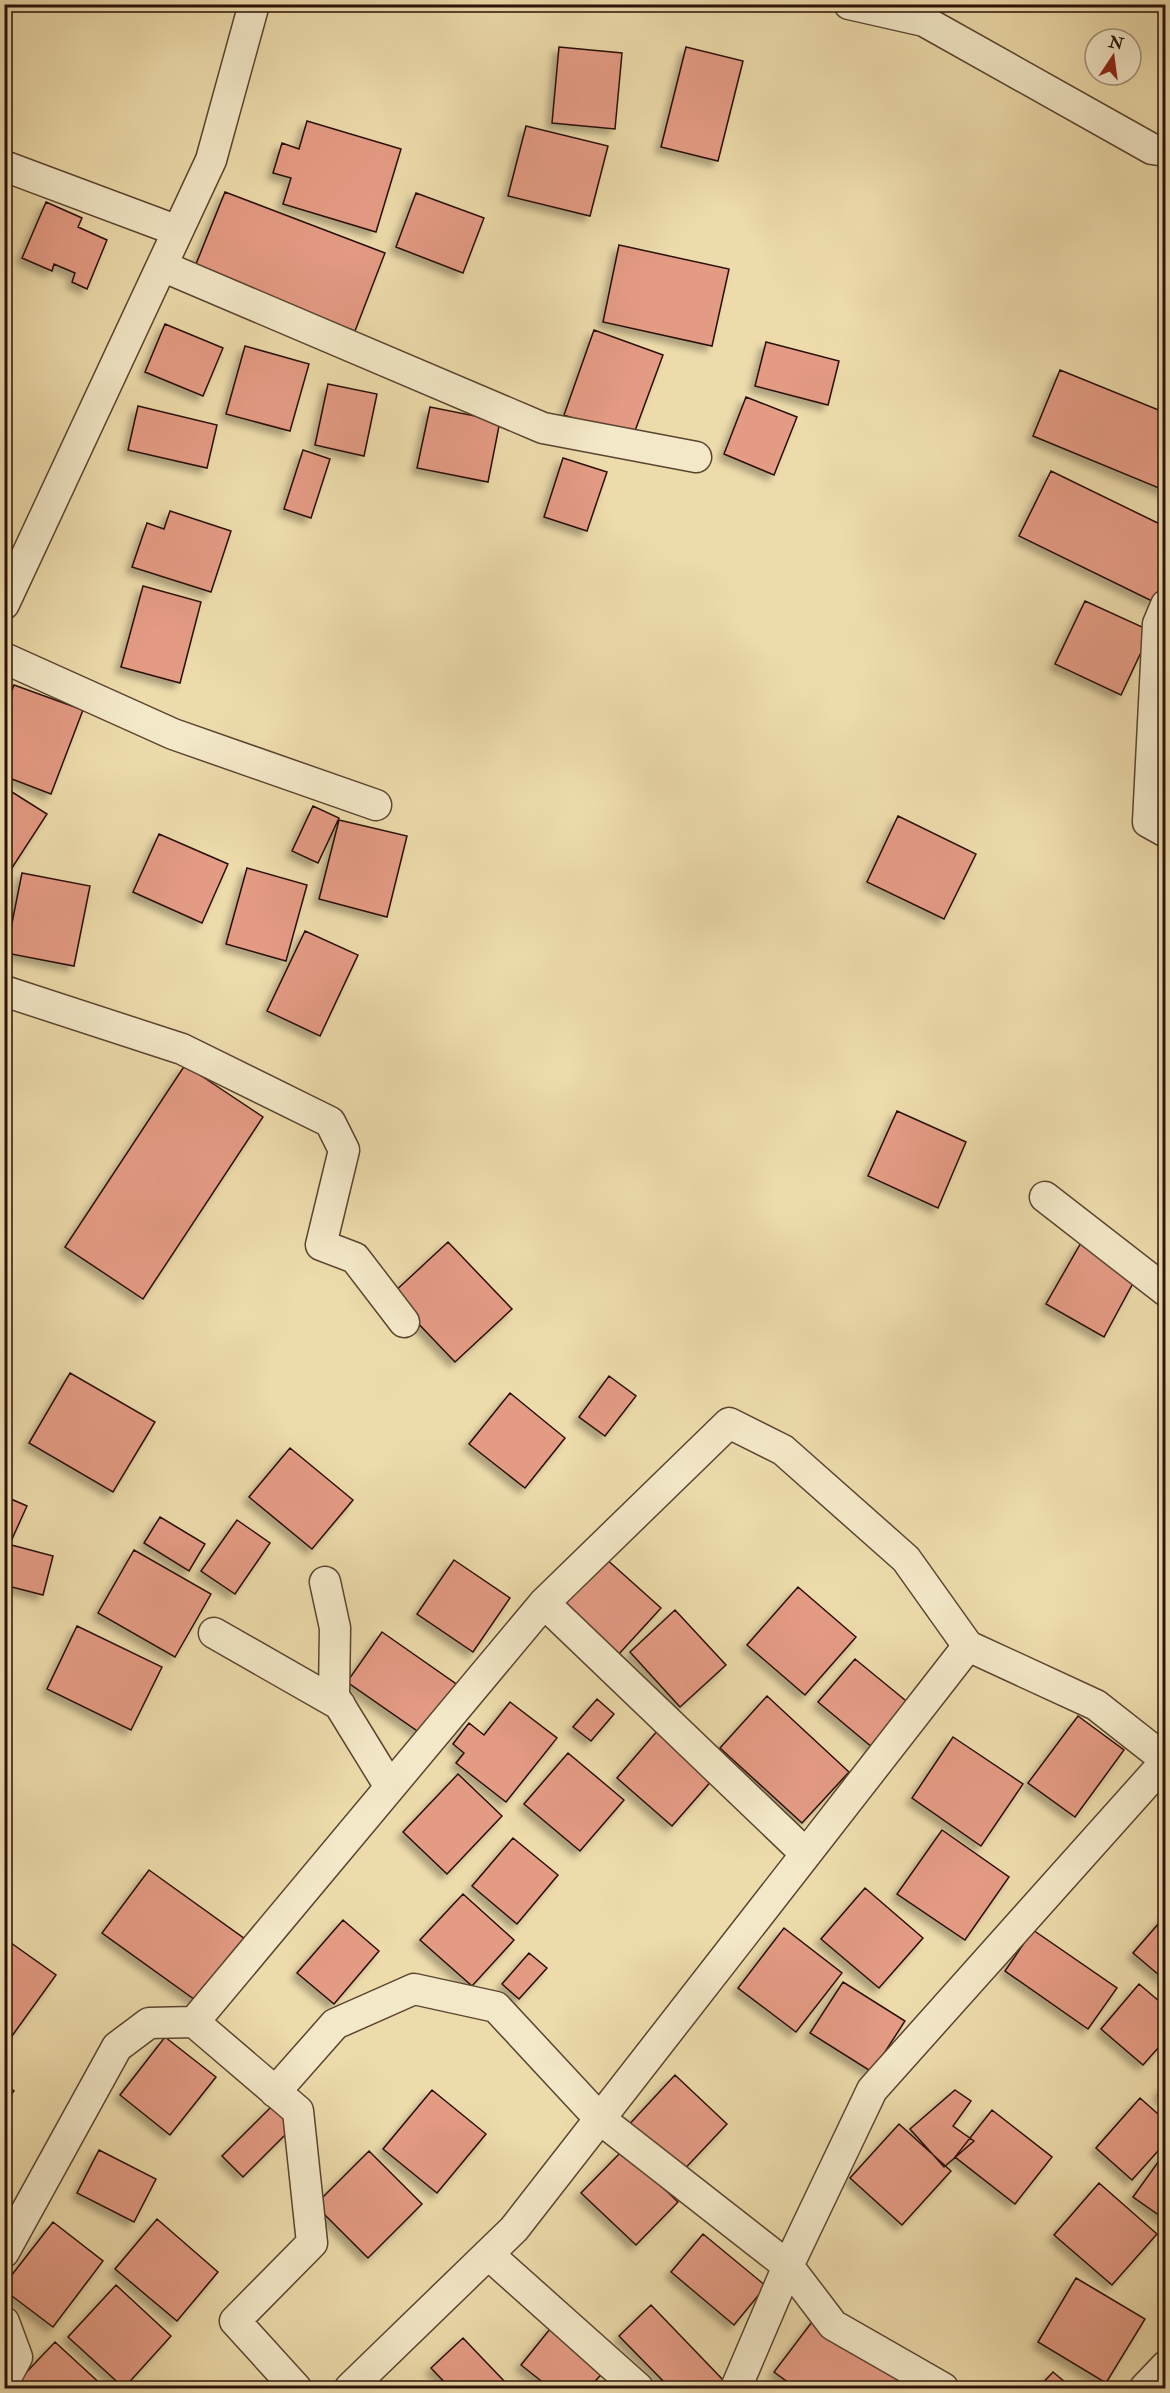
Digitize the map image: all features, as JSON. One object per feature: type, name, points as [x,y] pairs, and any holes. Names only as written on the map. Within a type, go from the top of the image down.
[{"type":"street","points":[[4,604],[211,160],[254,4]]},
{"type":"street","points":[[849,4],[924,21],[1152,149],[1166,151]]},
{"type":"street","points":[[4,166],[178,231]]},
{"type":"street","points":[[162,266],[543,428],[696,457]]},
{"type":"street","points":[[1166,605],[1158,624],[1148,822],[1166,832]]},
{"type":"street","points":[[4,658],[173,734],[376,805]]},
{"type":"street","points":[[4,991],[182,1048],[330,1122],[344,1150],[321,1245],[355,1258],[404,1322]]},
{"type":"street","points":[[1045,1197],[1166,1291]]},
{"type":"street","points":[[194,2022],[544,1603],[729,1423],[783,1450],[906,1559],[968,1646],[1096,1705],[1166,1760],[872,2090],[788,2266],[736,2388]]},
{"type":"street","points":[[325,1581],[334,1628],[334,1696],[390,1787]]},
{"type":"street","points":[[544,1603],[806,1854]]},
{"type":"street","points":[[214,1633],[340,1705]]},
{"type":"street","points":[[350,2388],[514,2229],[968,1646]]},
{"type":"street","points":[[275,2092],[335,2024],[414,1989],[496,2007],[600,2119],[788,2266],[833,2325],[943,2388]]},
{"type":"street","points":[[4,2252],[117,2047],[149,2023],[194,2022],[298,2111],[312,2243],[235,2321],[296,2388]]},
{"type":"street","points":[[488,2254],[638,2388]]},
{"type":"street","points":[[4,2322],[17,2357],[4,2381]]},
{"type":"street","points":[[1145,2388],[1166,2366]]},
{"type":"building","points":[[559,47],[622,53],[615,129],[552,123]]},
{"type":"building","points":[[686,47],[743,61],[718,161],[661,147]]},
{"type":"building","points":[[307,121],[401,149],[376,232],[283,204],[291,178],[273,173],[282,143],[299,149]]},
{"type":"building","points":[[526,126],[608,146],[590,216],[508,196]]},
{"type":"building","points":[[225,192],[385,253],[355,331],[194,269]]},
{"type":"building","points":[[416,193],[484,218],[463,273],[396,247]]},
{"type":"building","points":[[46,202],[82,218],[78,227],[107,240],[87,289],[72,282],[75,273],[54,264],[52,271],[22,258]]},
{"type":"building","points":[[619,245],[729,269],[712,346],[603,322]]},
{"type":"building","points":[[165,324],[223,348],[203,396],[145,372]]},
{"type":"building","points":[[594,330],[663,355],[632,439],[564,415]]},
{"type":"building","points":[[766,342],[839,361],[828,405],[755,386]]},
{"type":"building","points":[[245,346],[309,364],[290,431],[226,414]]},
{"type":"building","points":[[1060,370],[1166,413],[1166,491],[1033,436]]},
{"type":"building","points":[[328,384],[377,394],[364,456],[315,445]]},
{"type":"building","points":[[746,397],[797,417],[774,475],[724,454]]},
{"type":"building","points":[[138,406],[217,425],[207,468],[128,450]]},
{"type":"building","points":[[430,407],[500,421],[488,482],[417,468]]},
{"type":"building","points":[[303,450],[330,459],[311,518],[284,509]]},
{"type":"building","points":[[563,458],[607,472],[587,531],[544,517]]},
{"type":"building","points":[[1051,471],[1166,527],[1166,579],[1154,602],[1019,536]]},
{"type":"building","points":[[170,511],[231,531],[211,592],[132,567],[147,523],[164,529]]},
{"type":"building","points":[[143,586],[201,602],[180,683],[121,667]]},
{"type":"building","points":[[1085,601],[1151,631],[1121,695],[1055,664]]},
{"type":"building","points":[[14,685],[83,710],[51,794],[4,776],[4,710]]},
{"type":"building","points":[[4,787],[47,814],[10,871],[4,867]]},
{"type":"building","points":[[313,806],[339,818],[318,863],[292,851]]},
{"type":"building","points":[[898,816],[976,854],[944,919],[867,882]]},
{"type":"building","points":[[339,820],[407,836],[387,917],[319,899]]},
{"type":"building","points":[[159,834],[228,864],[202,923],[133,892]]},
{"type":"building","points":[[247,868],[307,885],[286,961],[226,944]]},
{"type":"building","points":[[22,873],[90,886],[74,966],[6,953]]},
{"type":"building","points":[[305,931],[358,955],[320,1036],[267,1011]]},
{"type":"building","points":[[185,1065],[263,1117],[143,1299],[65,1247]]},
{"type":"building","points":[[897,1111],[966,1142],[938,1208],[868,1176]]},
{"type":"building","points":[[1082,1241],[1139,1272],[1104,1337],[1046,1304]]},
{"type":"building","points":[[448,1242],[512,1309],[455,1362],[391,1295]]},
{"type":"building","points":[[70,1373],[155,1422],[113,1492],[29,1443]]},
{"type":"building","points":[[609,1376],[636,1396],[605,1436],[579,1417]]},
{"type":"building","points":[[510,1393],[565,1438],[525,1488],[469,1444]]},
{"type":"building","points":[[290,1448],[353,1500],[312,1549],[249,1497]]},
{"type":"building","points":[[4,1496],[27,1506],[12,1539],[4,1536]]},
{"type":"building","points":[[160,1517],[205,1544],[189,1571],[144,1543]]},
{"type":"building","points":[[237,1520],[270,1543],[235,1594],[201,1571]]},
{"type":"building","points":[[4,1543],[53,1556],[43,1595],[4,1585]]},
{"type":"building","points":[[134,1550],[211,1594],[175,1657],[98,1613]]},
{"type":"building","points":[[604,1557],[661,1608],[618,1655],[561,1604]]},
{"type":"building","points":[[454,1560],[510,1598],[473,1652],[417,1614]]},
{"type":"building","points":[[798,1587],[856,1637],[805,1695],[747,1645]]},
{"type":"building","points":[[675,1610],[726,1665],[680,1707],[630,1652]]},
{"type":"building","points":[[77,1626],[162,1667],[131,1730],[47,1689]]},
{"type":"building","points":[[382,1632],[462,1688],[426,1737],[347,1682]]},
{"type":"building","points":[[855,1659],[916,1709],[879,1753],[818,1702]]},
{"type":"building","points":[[767,1696],[849,1772],[802,1823],[720,1748]]},
{"type":"building","points":[[597,1699],[614,1714],[591,1741],[573,1727]]},
{"type":"building","points":[[510,1702],[557,1738],[506,1802],[456,1763],[464,1753],[453,1744],[469,1723],[484,1735]]},
{"type":"building","points":[[1078,1716],[1124,1750],[1075,1817],[1028,1783]]},
{"type":"building","points":[[658,1730],[714,1778],[672,1826],[617,1778]]},
{"type":"building","points":[[953,1737],[1023,1784],[981,1846],[912,1798]]},
{"type":"building","points":[[568,1753],[624,1800],[580,1851],[524,1804]]},
{"type":"building","points":[[458,1774],[502,1816],[447,1874],[403,1832]]},
{"type":"building","points":[[942,1830],[1009,1877],[965,1940],[897,1894]]},
{"type":"building","points":[[513,1838],[558,1875],[517,1924],[472,1886]]},
{"type":"building","points":[[149,1870],[245,1939],[198,2002],[102,1933]]},
{"type":"building","points":[[865,1888],[923,1938],[879,1988],[821,1939]]},
{"type":"building","points":[[463,1894],[514,1940],[472,1986],[420,1940]]},
{"type":"building","points":[[1166,1915],[1166,1981],[1133,1953]]},
{"type":"building","points":[[343,1920],[379,1951],[334,2004],[297,1973]]},
{"type":"building","points":[[784,1928],[842,1973],[796,2032],[738,1988]]},
{"type":"building","points":[[1033,1930],[1117,1988],[1088,2029],[1005,1971]]},
{"type":"building","points":[[4,1938],[56,1975],[12,2036],[4,2030]]},
{"type":"building","points":[[529,1953],[547,1968],[519,1999],[502,1984]]},
{"type":"building","points":[[843,1982],[905,2021],[872,2072],[810,2033]]},
{"type":"building","points":[[1139,1984],[1166,2007],[1166,2039],[1143,2065],[1101,2029]]},
{"type":"building","points":[[165,2037],[216,2077],[170,2135],[120,2095]]},
{"type":"building","points":[[675,2075],[727,2124],[677,2177],[625,2129]]},
{"type":"building","points":[[4,2084],[14,2091],[4,2103]]},
{"type":"building","points":[[1166,2084],[1166,2101],[1158,2095]]},
{"type":"building","points":[[432,2090],[486,2134],[437,2193],[383,2149]]},
{"type":"building","points":[[955,2090],[971,2101],[953,2126],[974,2141],[944,2167],[910,2129]]},
{"type":"building","points":[[1140,2098],[1166,2121],[1166,2142],[1132,2180],[1096,2148]]},
{"type":"building","points":[[274,2104],[295,2125],[243,2177],[222,2156]]},
{"type":"building","points":[[992,2110],[1052,2157],[1015,2204],[955,2157]]},
{"type":"building","points":[[899,2124],[951,2171],[902,2225],[850,2178]]},
{"type":"building","points":[[99,2150],[156,2179],[134,2222],[77,2193]]},
{"type":"building","points":[[623,2150],[678,2202],[636,2245],[581,2193]]},
{"type":"building","points":[[369,2151],[422,2204],[368,2258],[315,2205]]},
{"type":"building","points":[[1166,2151],[1166,2220],[1133,2197]]},
{"type":"building","points":[[1099,2183],[1157,2234],[1112,2285],[1054,2235]]},
{"type":"building","points":[[157,2219],[218,2272],[177,2321],[115,2269]]},
{"type":"building","points":[[53,2222],[103,2261],[53,2327],[4,2290],[4,2285]]},
{"type":"building","points":[[703,2234],[766,2286],[734,2325],[671,2272]]},
{"type":"building","points":[[1076,2278],[1145,2319],[1106,2383],[1038,2342]]},
{"type":"building","points":[[116,2285],[171,2336],[124,2388],[68,2337]]},
{"type":"building","points":[[651,2305],[725,2382],[718,2388],[670,2388],[619,2336]]},
{"type":"building","points":[[818,2314],[908,2381],[902,2388],[796,2388],[774,2372]]},
{"type":"building","points":[[554,2324],[607,2368],[589,2388],[550,2388],[521,2365]]},
{"type":"building","points":[[463,2338],[505,2382],[498,2388],[450,2388],[431,2368]]},
{"type":"building","points":[[55,2342],[105,2388],[28,2388],[19,2380]]},
{"type":"building","points":[[1053,2372],[1072,2388],[1038,2388]]}]
